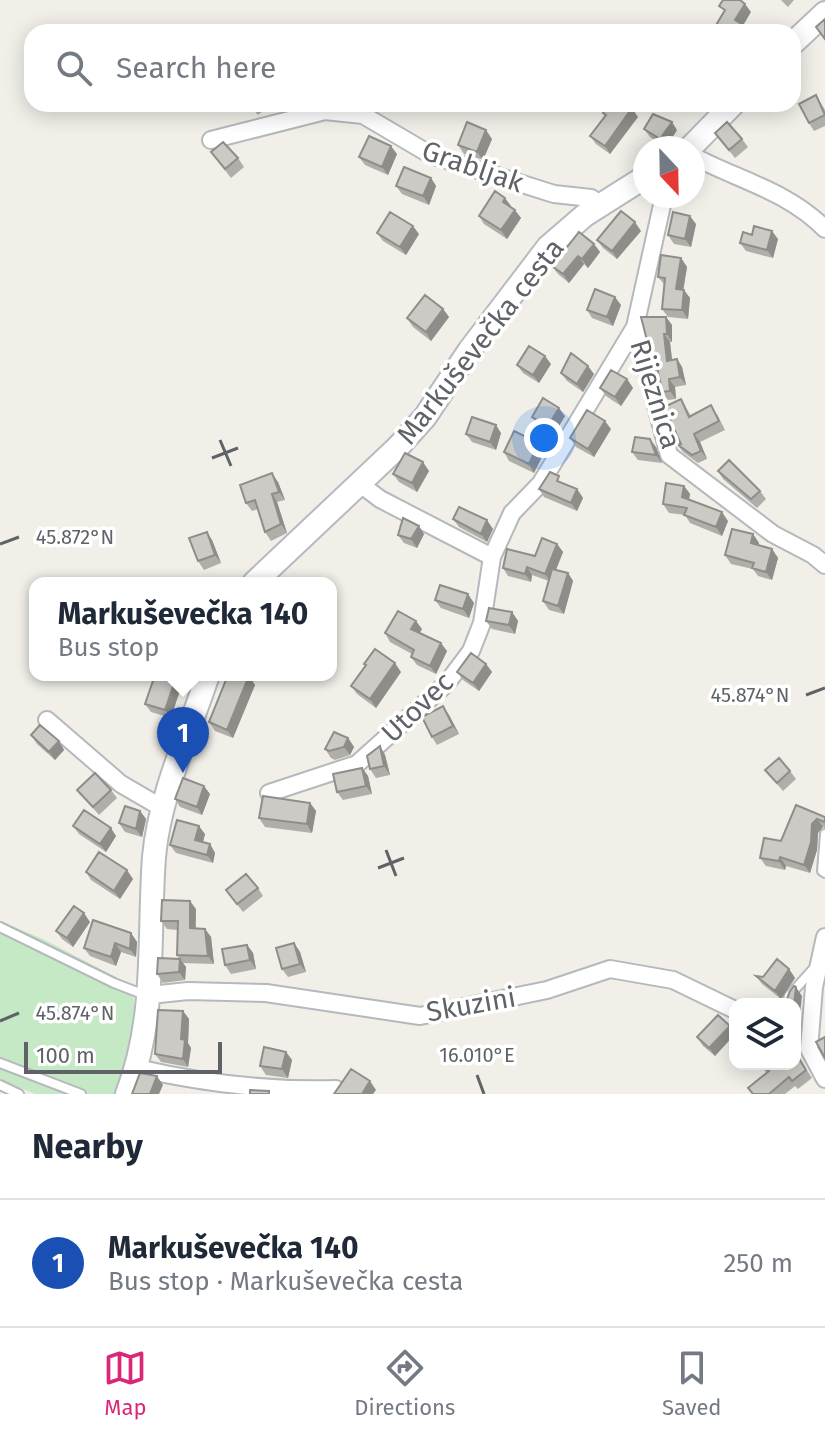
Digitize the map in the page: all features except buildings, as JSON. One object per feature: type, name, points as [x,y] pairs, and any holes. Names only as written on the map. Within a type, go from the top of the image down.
[{"type":"main road","points":[[801,36],[825,13]]},
{"type":"main road","points":[[702,136],[725,112]]},
{"type":"main road","name":"Markuševečka cesta","points":[[260,577],[398,447],[425,417],[469,351],[548,247],[600,204],[633,184]]},
{"type":"main road","points":[[127,1094],[137,1068],[150,995],[155,857],[164,809],[206,681]]},
{"type":"street","name":"Grabljak","points":[[211,140],[321,112]]},
{"type":"street","name":"Grabljak","points":[[334,112],[363,115],[431,155],[554,194],[591,198],[600,204]]},
{"type":"street","points":[[705,161],[784,197],[825,229]]},
{"type":"street","name":"Rijeznica","points":[[661,208],[635,327],[669,455],[773,534],[821,558]]},
{"type":"street","name":"Utovec","points":[[269,793],[357,764],[447,683],[471,651],[482,623],[492,557],[512,513],[541,483],[635,327]]},
{"type":"street","points":[[359,483],[380,499],[492,557]]},
{"type":"street","points":[[47,720],[121,784],[164,809]]},
{"type":"street","points":[[825,937],[802,1046],[825,1079]]},
{"type":"street","name":"Skuzini","points":[[150,995],[188,991],[266,993],[420,1016],[547,990],[610,969],[673,980],[729,1007]]},
{"type":"street","points":[[137,1068],[236,1085],[293,1090],[336,1089]]},
{"type":"lane","points":[[825,834],[822,871],[825,873]]},
{"type":"lane","points":[[0,927],[134,992],[150,995]]},
{"type":"lane","points":[[788,998],[822,960]]},
{"type":"lane","points":[[0,1063],[81,1094]]},
{"type":"lane","points":[[0,1085],[19,1094]]},
{"type":"green space","points":[[0,921],[43,939],[133,986],[131,1041],[117,1094],[35,1094],[0,1079]]},
{"type":"place","name":"Markuševečka 140","points":[[183,773]]}]
